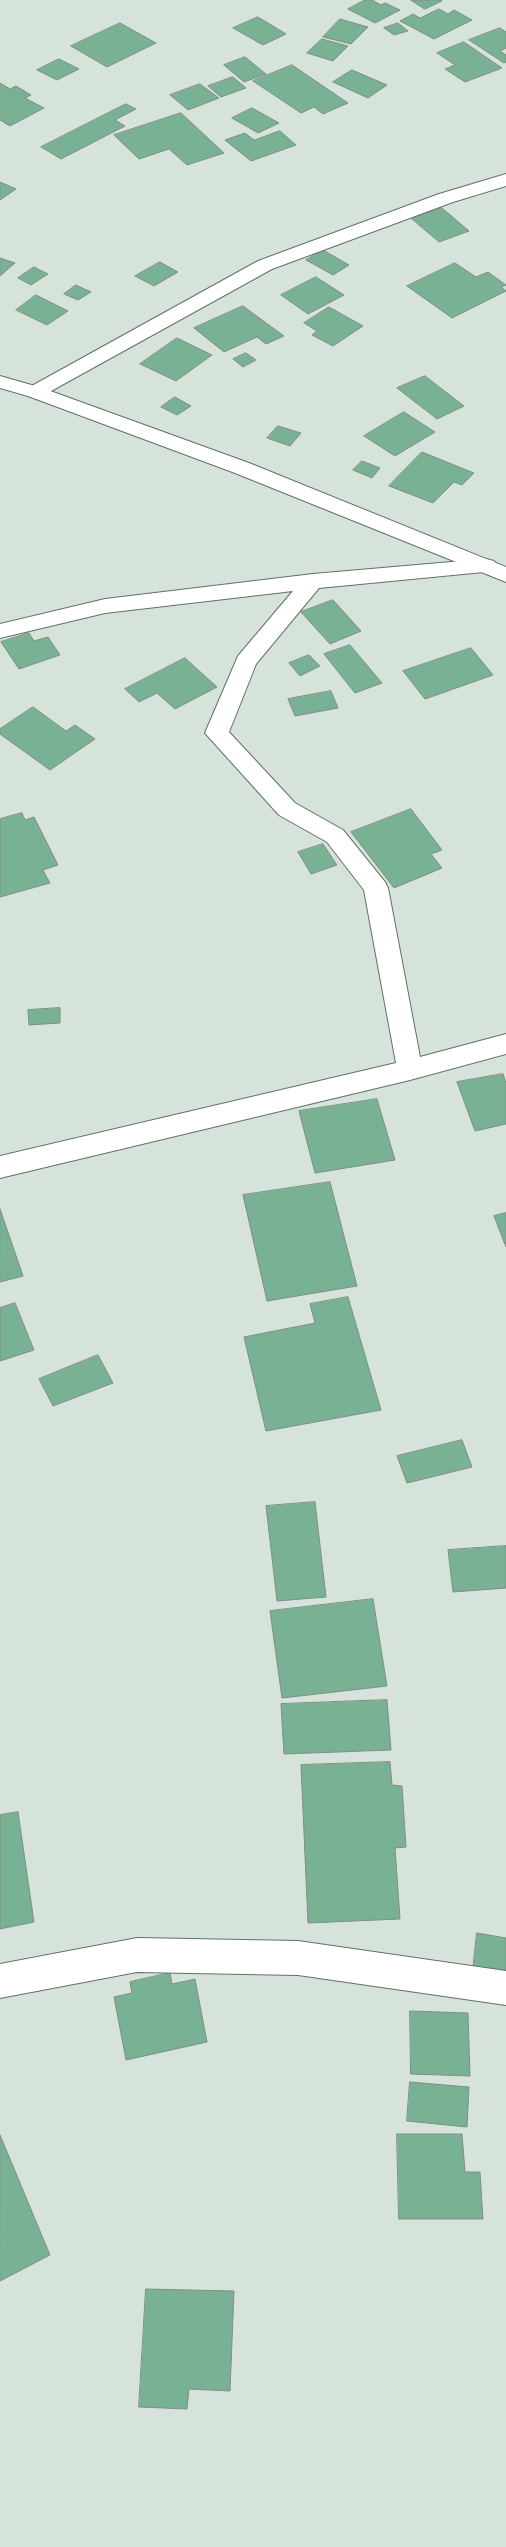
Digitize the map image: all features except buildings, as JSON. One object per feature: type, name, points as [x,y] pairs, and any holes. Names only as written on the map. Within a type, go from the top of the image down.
[{"type":"street","points":[[35,392],[265,264],[446,198],[506,180]]},
{"type":"street","points":[[0,382],[35,392],[242,468],[506,575]]},
{"type":"street","points":[[0,631],[105,606],[313,581],[486,566]]},
{"type":"street","points":[[313,581],[246,661],[216,733],[286,808],[335,836],[376,888],[410,1070]]},
{"type":"street","points":[[0,1168],[410,1070],[506,1044]]},
{"type":"street","points":[[0,1982],[137,1955],[298,1958],[506,1988]]}]
